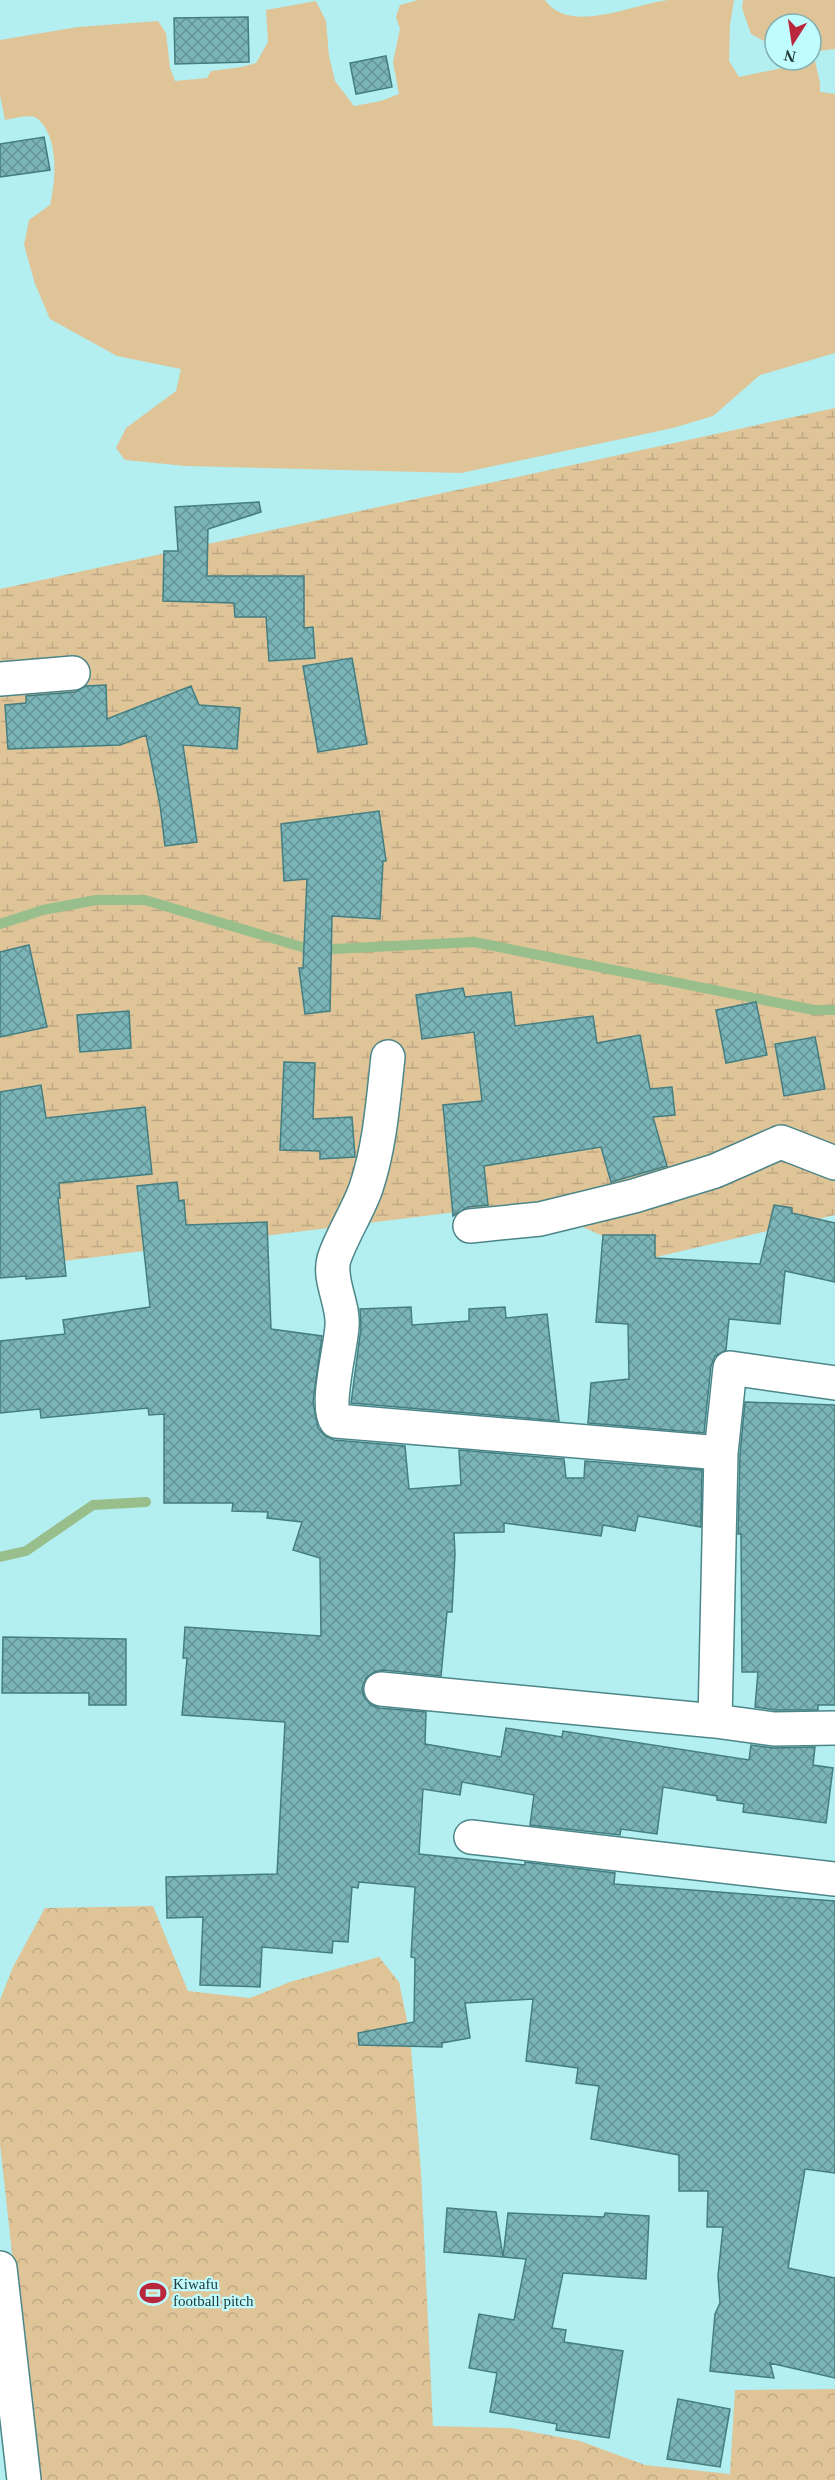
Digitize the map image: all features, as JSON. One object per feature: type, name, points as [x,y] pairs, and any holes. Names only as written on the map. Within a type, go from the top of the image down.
[{"type":"street","points":[[0,679],[73,673]]},
{"type":"street","points":[[388,1057],[378,1148],[365,1189],[334,1258],[332,1271],[339,1294],[342,1322],[333,1396],[333,1412],[336,1421],[721,1453]]},
{"type":"street","points":[[470,1226],[540,1219],[634,1196],[715,1171],[781,1142],[835,1163]]},
{"type":"street","points":[[715,1721],[721,1453],[730,1368],[835,1383]]},
{"type":"street","points":[[381,1689],[715,1721],[774,1729],[835,1728]]},
{"type":"street","points":[[471,1837],[835,1879]]},
{"type":"street","points":[[0,2268],[24,2480]]},
{"type":"green space","points":[[418,0],[545,0],[556,10],[570,16],[586,17],[669,0],[734,0],[730,25],[729,61],[739,77],[763,72],[818,72],[820,92],[835,94],[835,353],[760,375],[713,416],[673,428],[461,473],[186,466],[125,460],[116,448],[126,428],[176,391],[181,369],[117,356],[50,319],[35,284],[24,245],[29,220],[50,205],[54,183],[53,148],[45,127],[35,117],[26,116],[5,120],[0,95],[0,40],[78,27],[158,21],[166,33],[170,68],[175,81],[207,78],[211,71],[256,63],[268,42],[266,10],[316,1],[326,21],[329,56],[335,81],[354,106],[381,101],[399,94],[393,62],[400,29],[396,17],[400,5]]},
{"type":"green space","points":[[743,0],[835,0],[835,49],[823,50],[823,12],[763,12],[763,40],[751,34],[742,8]]},
{"type":"green space","points":[[835,408],[835,1215],[652,1258],[529,1203],[0,1269],[0,589]]},
{"type":"green space","points":[[153,1906],[188,1991],[250,1998],[290,1982],[379,1957],[399,1982],[410,2035],[421,2172],[433,2426],[511,2428],[580,2441],[645,2465],[730,2474],[735,2390],[835,2389],[835,2480],[37,2480],[0,2144],[0,2000],[13,1967],[45,1908]]},
{"type":"building","points":[[248,17],[249,62],[175,64],[174,18]]},
{"type":"building","points":[[386,56],[392,87],[356,94],[350,63]]},
{"type":"building","points":[[44,137],[50,170],[0,177],[0,144]]},
{"type":"building","points":[[259,502],[261,512],[208,529],[207,576],[304,576],[304,628],[313,627],[315,658],[269,661],[266,617],[235,617],[234,603],[163,601],[164,551],[178,551],[175,507]]},
{"type":"building","points":[[352,658],[367,744],[318,752],[303,666]]},
{"type":"building","points":[[106,685],[107,719],[191,686],[199,705],[240,708],[237,749],[183,745],[197,842],[165,846],[160,805],[146,735],[120,745],[8,749],[5,705],[26,703],[26,696],[75,692],[86,686]]},
{"type":"building","points":[[379,811],[386,861],[383,861],[380,919],[332,916],[330,1011],[305,1014],[299,968],[303,968],[307,879],[284,881],[281,824]]},
{"type":"building","points":[[29,945],[47,1027],[0,1037],[0,952]]},
{"type":"building","points":[[463,988],[465,997],[511,992],[515,1026],[593,1016],[597,1043],[640,1035],[650,1089],[672,1087],[675,1115],[653,1117],[667,1166],[611,1182],[601,1147],[484,1166],[488,1205],[468,1207],[453,1216],[443,1105],[482,1101],[474,1032],[422,1039],[416,995]]},
{"type":"building","points":[[756,1002],[767,1055],[726,1063],[716,1010]]},
{"type":"building","points":[[129,1011],[131,1048],[80,1052],[77,1015]]},
{"type":"building","points":[[815,1037],[825,1089],[784,1096],[775,1044]]},
{"type":"building","points":[[284,1062],[315,1063],[313,1119],[352,1117],[355,1157],[320,1159],[320,1151],[280,1150]]},
{"type":"building","points":[[41,1085],[46,1118],[145,1107],[152,1174],[59,1183],[60,1198],[58,1198],[66,1276],[0,1278],[0,1092]]},
{"type":"building","points":[[177,1182],[179,1201],[184,1200],[186,1225],[267,1222],[271,1329],[322,1336],[313,1402],[318,1428],[325,1436],[334,1440],[405,1446],[409,1489],[461,1485],[459,1450],[564,1459],[566,1478],[584,1478],[585,1461],[702,1470],[701,1527],[638,1516],[635,1531],[603,1525],[601,1536],[504,1523],[504,1532],[454,1533],[452,1612],[447,1612],[441,1676],[382,1670],[366,1678],[362,1688],[364,1697],[371,1705],[379,1708],[426,1712],[425,1744],[501,1757],[506,1728],[562,1737],[563,1731],[749,1760],[751,1745],[774,1748],[815,1747],[813,1765],[833,1768],[826,1823],[743,1812],[744,1804],[717,1800],[717,1796],[663,1787],[657,1834],[621,1829],[620,1835],[530,1825],[534,1795],[462,1782],[460,1795],[423,1789],[419,1854],[525,1865],[525,1862],[615,1873],[614,1884],[835,1901],[835,2173],[805,2169],[788,2268],[835,2278],[835,2378],[770,2363],[774,2378],[710,2371],[715,2314],[720,2303],[718,2276],[723,2227],[707,2227],[708,2191],[679,2191],[679,2155],[591,2139],[599,2086],[576,2083],[578,2068],[526,2061],[533,1999],[465,2003],[470,2038],[442,2043],[442,2047],[359,2045],[358,2033],[414,2022],[415,1958],[411,1957],[415,1887],[359,1882],[358,1888],[352,1887],[348,1942],[333,1941],[332,1953],[262,1947],[260,1987],[200,1985],[203,1917],[167,1918],[166,1877],[277,1874],[285,1722],[182,1715],[187,1658],[183,1658],[185,1627],[321,1636],[320,1558],[293,1550],[302,1522],[267,1518],[268,1512],[232,1511],[233,1503],[164,1503],[164,1414],[149,1415],[148,1408],[41,1418],[40,1409],[0,1413],[0,1341],[65,1334],[63,1320],[150,1307],[137,1186]]},
{"type":"building","points":[[774,1205],[792,1208],[792,1213],[835,1223],[835,1282],[785,1271],[780,1324],[729,1319],[726,1350],[715,1356],[711,1366],[704,1433],[588,1423],[591,1383],[629,1379],[628,1324],[596,1322],[603,1235],[655,1235],[655,1258],[760,1264]]},
{"type":"building","points":[[411,1307],[412,1325],[469,1321],[469,1309],[505,1307],[506,1318],[547,1314],[559,1421],[351,1403],[361,1328],[360,1309]]},
{"type":"building","points":[[745,1402],[835,1405],[835,1705],[818,1705],[818,1710],[775,1710],[755,1707],[758,1672],[742,1672],[741,1534],[738,1534],[740,1454]]},
{"type":"building","points":[[3,1637],[126,1639],[126,1705],[89,1705],[89,1693],[2,1693]]},
{"type":"building","points":[[447,2208],[496,2212],[503,2257],[444,2252]]},
{"type":"building","points":[[508,2213],[604,2217],[605,2213],[649,2216],[646,2279],[563,2273],[552,2328],[566,2330],[564,2342],[623,2351],[609,2438],[556,2430],[557,2424],[490,2412],[497,2373],[469,2368],[479,2314],[514,2320],[526,2259],[503,2257]]},
{"type":"building","points":[[678,2399],[730,2409],[720,2467],[667,2459]]},
{"type":"waterway","points":[[0,924],[43,910],[96,900],[145,900],[312,950],[474,942],[814,1010],[835,1010]]},
{"type":"waterway","points":[[0,1557],[26,1551],[93,1505],[146,1502]]},
{"type":"place","name":"Kiwafu football pitch","points":[[153,2293]]}]
